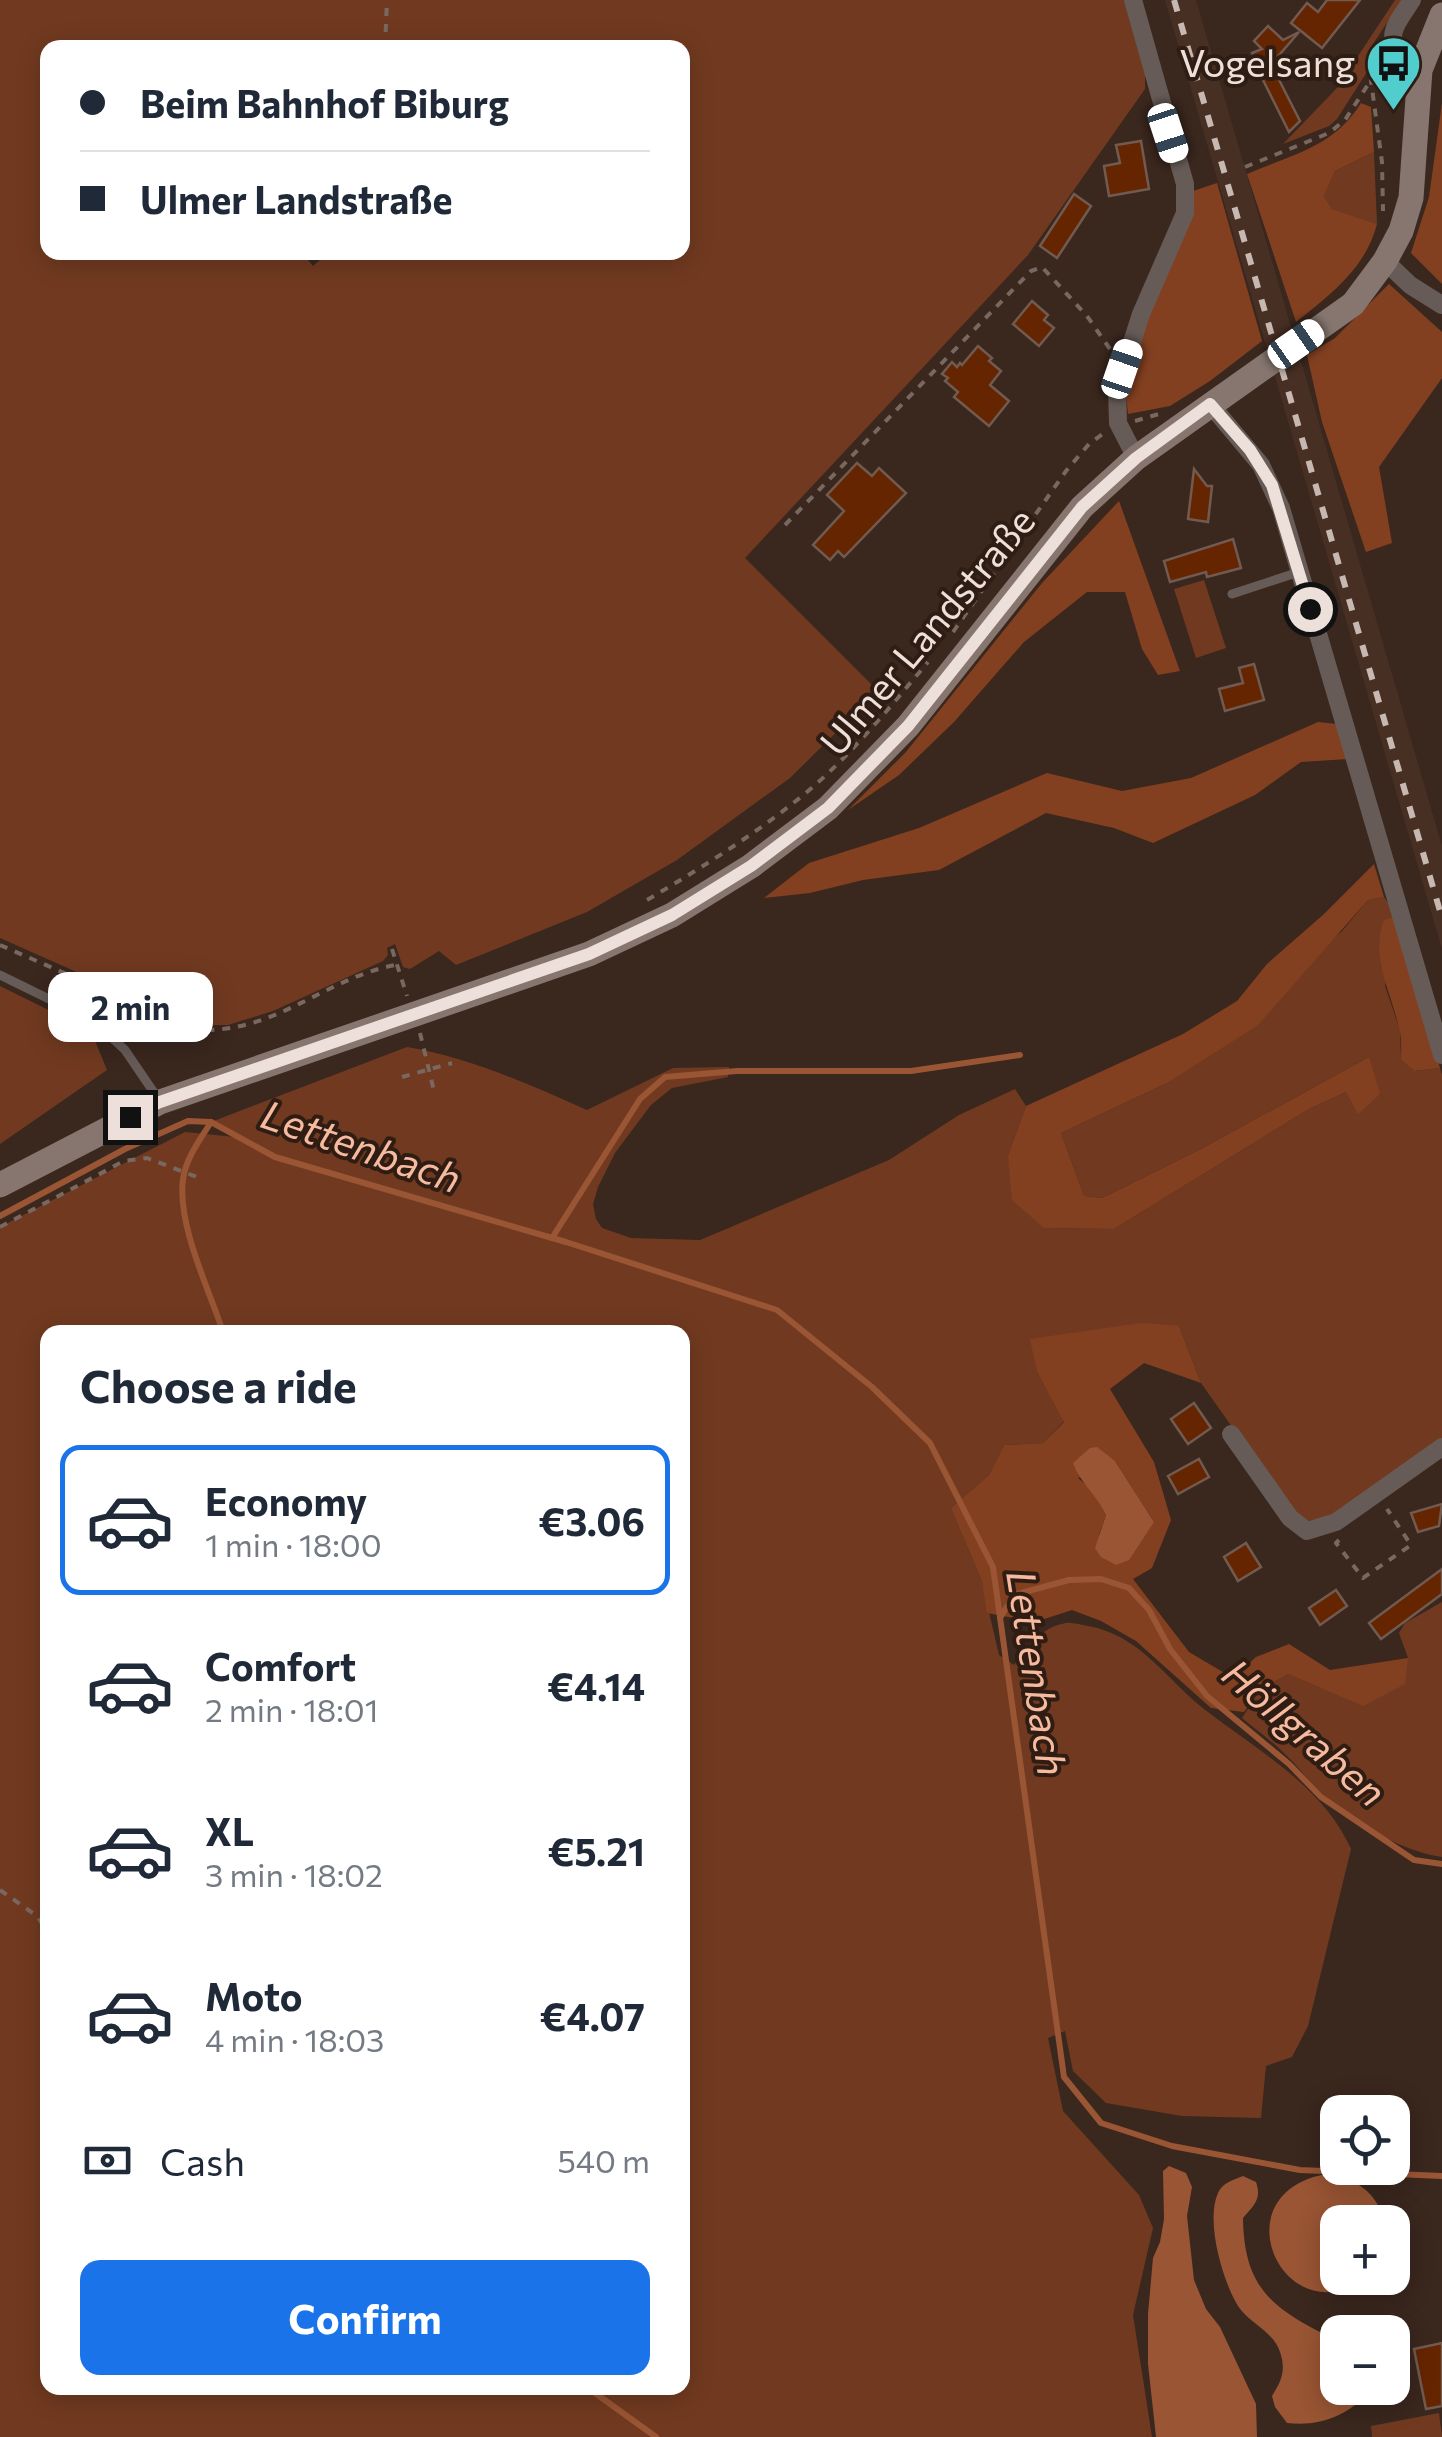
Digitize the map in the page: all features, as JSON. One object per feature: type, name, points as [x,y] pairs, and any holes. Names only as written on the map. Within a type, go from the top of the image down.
[{"type":"main road","points":[[1429,54],[1442,15]]},
{"type":"main road","name":"Ulmer Landstraße","points":[[5,1182],[160,1102],[589,954],[672,915],[751,866],[828,808],[918,714],[1082,507],[1136,458],[1353,304],[1386,261],[1401,231],[1411,198],[1429,54]]},
{"type":"street","points":[[1132,0],[1185,184],[1185,213],[1141,314],[1117,389],[1118,423],[1136,458]]},
{"type":"street","points":[[1412,0],[1392,30],[1391,44],[1399,61],[1429,54]]},
{"type":"street","points":[[1386,261],[1410,285],[1442,305]]},
{"type":"street","points":[[1210,404],[1250,450],[1272,485],[1442,1055]]},
{"type":"street","points":[[1230,1434],[1290,1518],[1307,1531],[1336,1522],[1442,1447]]},
{"type":"lane","points":[[1232,594],[1299,572]]},
{"type":"lane","points":[[0,975],[94,1021],[125,1050],[160,1102]]},
{"type":"path","points":[[385,40],[386,0]]},
{"type":"path","points":[[1245,166],[1329,133],[1346,120],[1391,44]]},
{"type":"path","points":[[1370,82],[1382,162],[1383,220]]},
{"type":"path","points":[[785,525],[1031,271],[1042,267],[1087,316],[1122,369]]},
{"type":"path","points":[[946,641],[1089,444],[1118,423],[1164,412]]},
{"type":"path","points":[[633,908],[729,851],[809,790],[879,721],[935,654]]},
{"type":"path","points":[[0,945],[195,1030],[224,1032],[270,1018],[359,976],[395,965]]},
{"type":"path","points":[[392,948],[416,1015],[434,1091]]},
{"type":"path","points":[[402,1077],[452,1063]]},
{"type":"path","points":[[0,1226],[124,1161],[146,1158],[194,1176]]},
{"type":"path","points":[[1348,1534],[1336,1543],[1363,1578],[1410,1544],[1387,1509],[1374,1518]]},
{"type":"path","points":[[0,1890],[40,1920]]},
{"type":"shaded area","points":[[0,0],[1124,0],[1145,73],[1145,89],[1028,255],[745,558],[878,691],[790,778],[677,860],[587,912],[456,965],[439,951],[410,969],[403,967],[395,944],[387,948],[388,955],[383,961],[273,1011],[228,1025],[196,1025],[0,938]]},
{"type":"shaded area","points":[[1165,0],[1196,0],[1442,846],[1442,949]]},
{"type":"shaded area","points":[[1395,0],[1402,0],[1371,47],[1377,56],[1337,119],[1283,144],[1337,88]]},
{"type":"shaded area","points":[[1361,103],[1371,107],[1374,152],[1335,171],[1324,196],[1332,209],[1377,224],[1356,267],[1296,322],[1247,174],[1325,140]]},
{"type":"shaded area","points":[[1442,103],[1442,284],[1411,253],[1429,197]]},
{"type":"shaded area","points":[[1374,152],[1377,224],[1332,209],[1324,196],[1335,171]]},
{"type":"shaded area","points":[[1217,183],[1262,341],[1170,406],[1128,414],[1125,386],[1190,192]]},
{"type":"shaded area","points":[[1389,284],[1442,332],[1442,378],[1379,467],[1392,543],[1366,552],[1322,422],[1307,355],[1335,338]]},
{"type":"shaded area","points":[[1119,501],[1180,671],[1158,675],[1142,649],[1125,592],[1087,592],[1024,642],[954,722],[899,775],[848,810],[906,752],[1042,583]]},
{"type":"shaded area","points":[[1204,580],[1226,648],[1196,658],[1174,589]]},
{"type":"shaded area","points":[[1318,722],[1337,724],[1348,759],[1301,762],[1255,795],[1153,843],[1114,828],[1046,813],[939,870],[764,898],[809,863],[919,828],[1047,773],[1122,791],[1191,778]]},
{"type":"shaded area","points":[[1374,864],[1384,897],[1368,900],[1258,1025],[1167,1083],[1061,1133],[1084,1196],[1102,1198],[1369,1057],[1380,1094],[1358,1114],[1346,1092],[1309,1109],[1114,1229],[1044,1228],[1012,1200],[1008,1155],[1026,1106],[1183,1034],[1237,1001],[1267,964]]},
{"type":"shaded area","points":[[1384,897],[1398,916],[1385,986],[1400,1030],[1401,1060],[1416,1071],[1440,1068],[1442,1075],[1442,1441],[1357,1502],[1321,1519],[1306,1521],[1288,1506],[1201,1383],[1179,1326],[1031,1339],[1037,1372],[1064,1421],[1043,1443],[1004,1445],[989,1475],[951,1508],[982,1582],[999,1655],[1014,1665],[1042,1633],[1066,1623],[1106,1631],[1123,1639],[1204,1709],[1306,1788],[1324,1806],[1351,1849],[1308,2026],[1292,2057],[1266,2066],[1261,2118],[1182,2116],[1106,2103],[1073,2071],[1065,2031],[1048,2038],[1063,2111],[1139,2195],[1153,2228],[1133,2315],[1152,2437],[0,2437],[0,1227],[185,1132],[235,1137],[211,1122],[407,1047],[477,1065],[587,1110],[673,1068],[729,1067],[728,1077],[672,1088],[651,1105],[615,1153],[593,1204],[602,1228],[631,1238],[700,1240],[889,1160],[959,1115],[1015,1089],[1026,1106],[1008,1155],[1044,1228],[1114,1229],[1309,1109],[1346,1092],[1369,1057],[1102,1198],[1084,1196],[1061,1133],[1167,1083],[1342,931],[1368,900]]},
{"type":"shaded area","points":[[1398,916],[1440,1068],[1415,1071],[1401,1060],[1400,1032],[1379,948],[1384,920]]},
{"type":"shaded area","points":[[0,986],[91,1031],[107,1070],[0,1144]]},
{"type":"shaded area","points":[[1141,1323],[1179,1326],[1201,1383],[1144,1363],[1110,1389],[1154,1462],[1171,1520],[1152,1568],[1133,1579],[1189,1652],[1233,1678],[1256,1657],[1289,1644],[1330,1670],[1408,1658],[1405,1684],[1363,1706],[1288,1674],[1260,1690],[1244,1712],[1211,1708],[1136,1641],[1101,1621],[1072,1610],[1035,1622],[987,1613],[982,1582],[951,1508],[989,1475],[1004,1445],[1043,1443],[1064,1422],[1037,1372],[1030,1339]],"holes":[[[1115,1461],[1154,1522],[1099,1535],[1106,1515],[1097,1494],[1078,1478]]]},
{"type":"shaded area","points":[[1097,1447],[1115,1461],[1154,1522],[1129,1560],[1116,1565],[1101,1557],[1095,1548],[1106,1515],[1073,1463],[1090,1448]]},
{"type":"shaded area","points":[[1442,1602],[1442,1857],[1408,1848],[1359,1823],[1242,1718],[1260,1690],[1288,1674],[1362,1705],[1408,1658],[1399,1633],[1405,1623]]},
{"type":"shaded area","points":[[1169,2166],[1186,2173],[1192,2187],[1187,2216],[1194,2280],[1256,2404],[1257,2437],[1156,2437],[1148,2364],[1148,2314],[1153,2258],[1164,2219],[1163,2171]]},
{"type":"shaded area","points":[[1243,2176],[1256,2182],[1256,2202],[1243,2218],[1250,2264],[1268,2296],[1320,2332],[1320,2405],[1354,2405],[1334,2417],[1311,2423],[1287,2423],[1275,2407],[1272,2396],[1283,2364],[1280,2352],[1238,2306],[1218,2251],[1215,2205],[1218,2193],[1228,2182]]},
{"type":"shaded area","points":[[1320,2176],[1320,2185],[1358,2185],[1378,2205],[1320,2205],[1320,2290],[1310,2289],[1289,2276],[1275,2256],[1269,2231],[1275,2207],[1293,2187]]},
{"type":"shaded area","points":[[1439,2413],[1442,2437],[1372,2437],[1371,2426]]},
{"type":"building","points":[[1327,0],[1360,0],[1322,48],[1291,23],[1307,3],[1318,12]]},
{"type":"building","points":[[1268,26],[1283,40],[1299,32],[1262,75],[1252,53],[1262,49],[1254,41]]},
{"type":"building","points":[[1274,70],[1300,121],[1289,132],[1261,76]]},
{"type":"building","points":[[1141,141],[1149,189],[1109,196],[1104,166],[1120,163],[1116,145]]},
{"type":"building","points":[[1074,194],[1091,206],[1057,258],[1040,246]]},
{"type":"building","points":[[1032,301],[1048,315],[1044,320],[1054,328],[1039,346],[1013,324]]},
{"type":"building","points":[[978,346],[1001,371],[990,385],[1009,401],[989,426],[954,397],[958,392],[942,374],[952,362],[957,367],[962,365]]},
{"type":"building","points":[[857,463],[872,476],[879,468],[906,493],[844,557],[838,551],[830,560],[813,545],[844,511],[827,495]]},
{"type":"building","points":[[1194,469],[1207,486],[1212,486],[1208,522],[1188,519]]},
{"type":"building","points":[[1233,539],[1241,568],[1170,582],[1164,561]]},
{"type":"building","points":[[1254,664],[1264,700],[1225,711],[1219,689],[1243,683],[1239,668]]},
{"type":"building","points":[[1194,1403],[1211,1428],[1188,1444],[1171,1419]]},
{"type":"building","points":[[1199,1459],[1209,1477],[1178,1494],[1168,1476]]},
{"type":"building","points":[[1442,1504],[1439,1526],[1418,1532],[1411,1513]]},
{"type":"building","points":[[1246,1543],[1261,1567],[1238,1581],[1224,1557]]},
{"type":"building","points":[[1442,1569],[1442,1594],[1381,1639],[1369,1623]]},
{"type":"building","points":[[1336,1590],[1347,1606],[1320,1625],[1309,1608]]},
{"type":"building","points":[[1442,2343],[1442,2406],[1426,2409],[1414,2349]]},
{"type":"waterway","points":[[552,1238],[640,1099],[665,1077],[737,1071],[911,1071],[1020,1055]]},
{"type":"waterway","name":"Lettenbach","points":[[0,1216],[125,1149],[188,1121],[211,1122],[275,1157],[566,1242],[777,1310],[872,1387],[930,1443],[993,1567],[1064,2077],[1101,2123],[1172,2146],[1300,2170],[1442,2176]]},
{"type":"waterway","name":"Lettenbach","points":[[211,1122],[187,1164],[182,1197],[189,1236],[220,1325]]},
{"type":"waterway","name":"Höllgraben","points":[[1000,1618],[1014,1595],[1069,1580],[1101,1579],[1129,1588],[1149,1610],[1170,1649],[1207,1696],[1289,1764],[1321,1797],[1414,1860],[1442,1864]]},
{"type":"waterway","name":"Lettenbach","points":[[598,2395],[656,2437]]},
{"type":"railway","points":[[1174,0],[1442,918]]},
{"type":"place","name":"Vogelsang","points":[[1394,113]]},
{"type":"route","points":[[130,1117],[160,1102],[589,954],[672,915],[751,866],[828,808],[908,726],[1082,507],[1136,458],[1210,404],[1250,450],[1272,485],[1310,609]]}]
